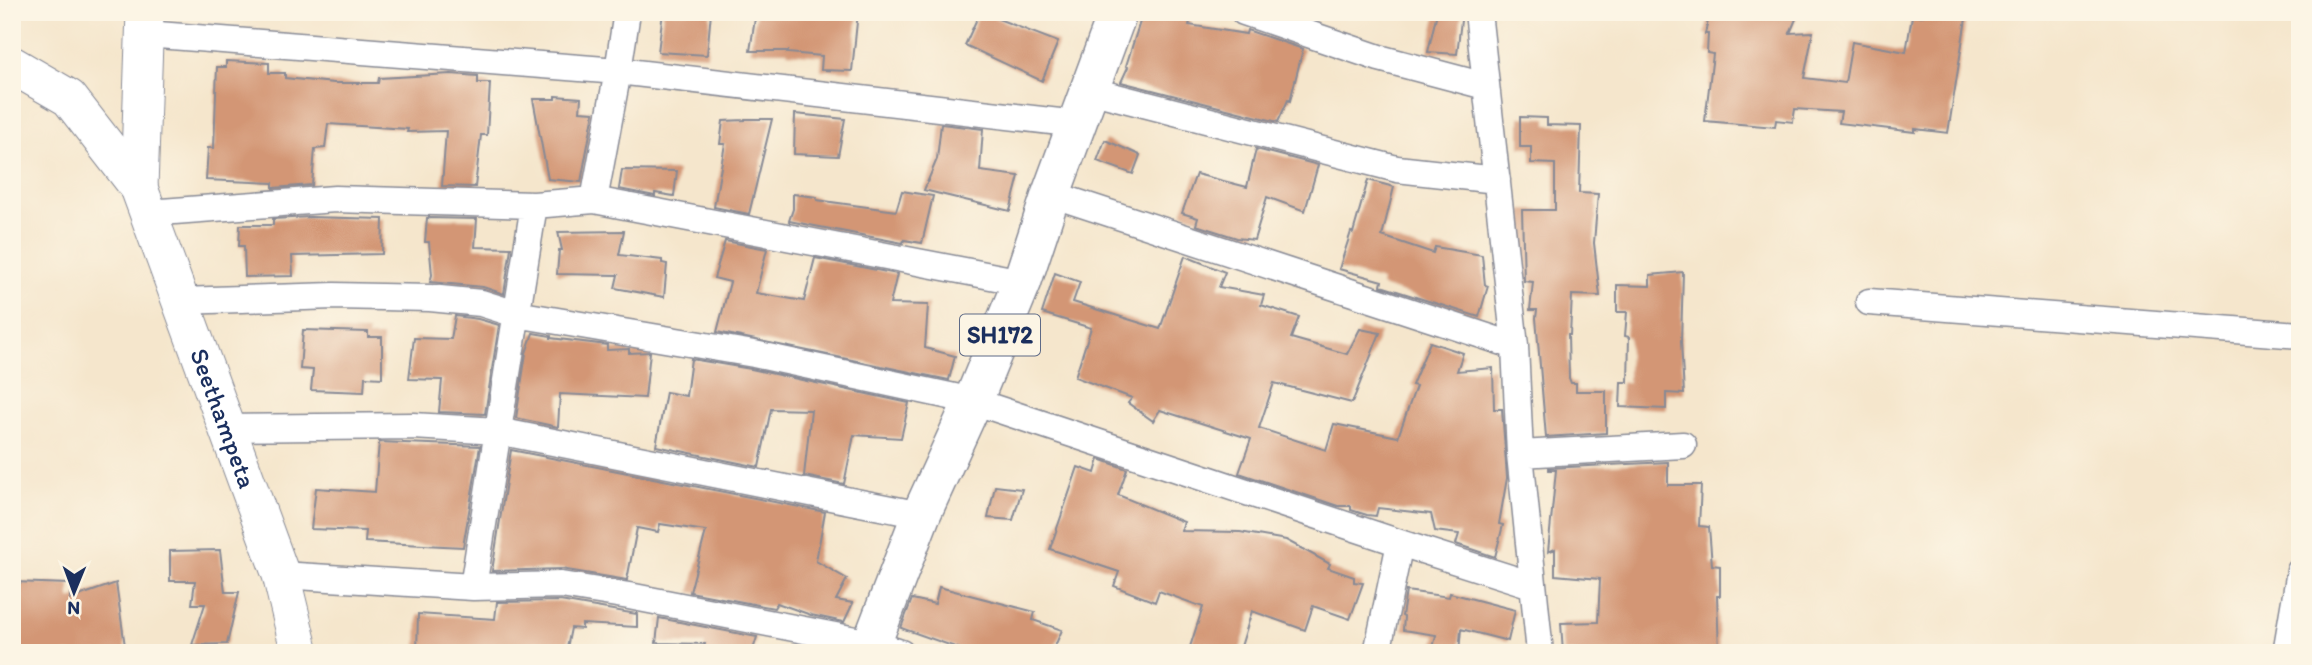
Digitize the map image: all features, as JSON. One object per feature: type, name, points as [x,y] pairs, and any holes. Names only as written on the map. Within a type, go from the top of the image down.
[{"type":"main road","name":"SH172","points":[[880,650],[921,514],[973,401],[1022,282],[1051,194],[1118,12]]},
{"type":"street","points":[[594,200],[627,12]]},
{"type":"street","points":[[1244,12],[1379,58],[1485,86]]},
{"type":"street","points":[[1478,12],[1514,346],[1520,454],[1540,653]]},
{"type":"street","points":[[144,201],[145,23],[618,71],[1083,107],[1398,169],[1497,180]]},
{"type":"street","points":[[12,65],[69,98],[144,201]]},
{"type":"street","points":[[1051,194],[1514,346]]},
{"type":"street","points":[[144,201],[335,199],[534,205],[594,200],[1022,282]]},
{"type":"street","name":"Seethampeta","points":[[144,201],[281,575],[300,653]]},
{"type":"street","points":[[472,587],[534,205]]},
{"type":"street","points":[[181,302],[334,296],[430,298],[481,303],[516,314],[754,354],[973,401],[1532,585]]},
{"type":"street","points":[[1869,302],[2300,335]]},
{"type":"street","points":[[227,428],[413,426],[498,431],[921,514]]},
{"type":"street","points":[[1520,454],[1683,445]]},
{"type":"street","points":[[1377,653],[1400,543]]},
{"type":"street","points":[[2286,653],[2300,570]]},
{"type":"street","points":[[281,575],[472,587],[561,585],[629,596],[880,650]]},
{"type":"building","points":[[663,12],[711,12],[707,55],[658,52]]},
{"type":"building","points":[[756,12],[858,12],[852,71],[821,70],[822,56],[787,53],[788,51],[750,51]]},
{"type":"building","points":[[980,12],[1058,42],[1042,81],[965,45]]},
{"type":"building","points":[[1143,12],[1193,12],[1189,25],[1246,34],[1247,30],[1303,49],[1290,101],[1288,100],[1278,122],[1121,82],[1128,67],[1126,66]]},
{"type":"building","points":[[1437,12],[1462,12],[1457,54],[1428,52]]},
{"type":"building","points":[[1710,12],[1799,12],[1790,33],[1813,32],[1804,78],[1845,83],[1852,42],[1906,52],[1912,16],[1923,16],[1924,12],[1967,12],[1948,133],[1839,123],[1841,112],[1795,109],[1793,122],[1776,120],[1775,127],[1705,121],[1713,54],[1707,53],[1708,34],[1705,34]]},
{"type":"building","points":[[226,61],[269,63],[269,73],[285,73],[285,78],[334,83],[378,83],[379,78],[451,74],[478,76],[478,83],[490,83],[487,135],[481,135],[475,187],[442,186],[446,131],[407,132],[408,129],[328,124],[325,148],[315,149],[312,185],[273,188],[273,183],[206,180],[208,148],[214,148],[217,67],[226,67]]},
{"type":"building","points":[[555,96],[581,98],[580,111],[594,112],[581,182],[548,179],[533,99],[555,99]]},
{"type":"building","points":[[795,114],[845,119],[838,156],[794,154]]},
{"type":"building","points":[[1520,117],[1547,118],[1547,125],[1581,126],[1579,193],[1598,194],[1594,243],[1600,296],[1572,295],[1568,335],[1569,378],[1571,383],[1576,383],[1576,391],[1606,391],[1606,433],[1546,437],[1537,310],[1530,310],[1533,282],[1524,281],[1522,210],[1555,210],[1555,164],[1531,163],[1531,147],[1520,147]]},
{"type":"building","points":[[772,119],[749,214],[714,207],[725,144],[720,144],[723,121]]},
{"type":"building","points":[[941,124],[983,129],[980,171],[1019,176],[1010,211],[924,190],[937,159]]},
{"type":"building","points":[[1105,140],[1140,155],[1133,174],[1097,161]]},
{"type":"building","points":[[1256,149],[1318,165],[1305,211],[1267,197],[1254,240],[1237,238],[1196,225],[1198,218],[1182,213],[1196,174],[1247,187]]},
{"type":"building","points":[[622,170],[677,171],[674,196],[655,193],[655,196],[619,189]]},
{"type":"building","points":[[1368,180],[1394,187],[1382,236],[1433,253],[1435,247],[1482,255],[1485,285],[1488,286],[1479,317],[1381,286],[1382,281],[1339,269],[1351,232],[1353,233]]},
{"type":"building","points":[[902,191],[933,196],[922,243],[904,240],[903,243],[789,221],[793,209],[793,194],[896,211]]},
{"type":"building","points":[[427,218],[477,219],[475,247],[511,248],[504,294],[483,287],[430,282],[432,275],[429,242],[425,242]]},
{"type":"building","points":[[273,219],[383,219],[382,254],[292,256],[293,276],[245,277],[244,246],[239,246],[240,225],[273,225]]},
{"type":"building","points":[[624,231],[619,255],[662,260],[662,263],[667,264],[664,297],[615,288],[618,275],[557,274],[559,250],[562,250],[558,232]]},
{"type":"building","points":[[725,241],[767,249],[756,293],[804,301],[815,258],[897,274],[890,304],[928,305],[925,348],[955,356],[949,380],[717,332],[730,282],[714,278]]},
{"type":"building","points":[[1185,256],[1225,272],[1219,287],[1264,295],[1261,305],[1299,317],[1291,338],[1347,354],[1360,329],[1380,333],[1352,403],[1274,383],[1259,428],[1326,450],[1334,424],[1398,437],[1416,386],[1412,385],[1430,342],[1463,353],[1457,371],[1493,368],[1494,409],[1502,409],[1507,478],[1499,524],[1503,525],[1495,557],[1456,544],[1459,534],[1435,531],[1431,514],[1378,508],[1376,516],[1367,515],[1351,510],[1351,506],[1338,506],[1239,473],[1251,439],[1160,410],[1153,421],[1128,403],[1132,398],[1075,377],[1091,328],[1042,313],[1055,273],[1080,282],[1073,302],[1160,329]]},
{"type":"building","points":[[1683,272],[1681,342],[1684,394],[1666,393],[1666,409],[1620,407],[1621,382],[1628,382],[1629,337],[1625,336],[1627,312],[1617,312],[1617,285],[1650,286],[1650,275]]},
{"type":"building","points":[[455,316],[499,325],[485,414],[439,412],[442,380],[409,379],[414,338],[451,339]]},
{"type":"building","points":[[303,330],[368,332],[368,337],[382,337],[382,378],[365,377],[364,392],[311,390],[313,370],[300,369]]},
{"type":"building","points":[[533,333],[607,345],[607,350],[650,352],[645,398],[560,394],[558,427],[516,418],[526,353]]},
{"type":"building","points":[[691,359],[909,403],[901,438],[854,435],[844,484],[804,476],[811,410],[771,409],[759,467],[656,446],[666,392],[686,396]]},
{"type":"building","points":[[379,442],[480,446],[463,547],[365,542],[366,531],[311,529],[316,488],[375,492]]},
{"type":"building","points":[[511,450],[825,512],[816,561],[847,579],[836,600],[853,603],[844,622],[811,615],[777,603],[774,608],[690,592],[706,531],[660,524],[658,532],[637,528],[627,580],[561,569],[492,571]]},
{"type":"building","points":[[1099,459],[1127,469],[1118,495],[1184,522],[1181,531],[1240,532],[1286,540],[1330,564],[1328,568],[1354,577],[1354,582],[1363,583],[1350,619],[1313,606],[1305,630],[1252,611],[1239,653],[1188,653],[1203,607],[1159,591],[1155,602],[1114,586],[1119,572],[1050,549],[1078,467],[1095,473]]},
{"type":"building","points":[[1668,462],[1668,485],[1701,485],[1699,526],[1709,527],[1712,565],[1720,566],[1720,596],[1717,596],[1719,653],[1563,653],[1561,623],[1598,622],[1600,579],[1555,575],[1555,549],[1548,552],[1556,470],[1549,468]]},
{"type":"building","points":[[995,486],[1022,489],[1013,520],[988,518]]},
{"type":"building","points":[[220,550],[225,592],[239,592],[227,644],[192,645],[205,604],[192,604],[195,581],[170,581],[170,551]]},
{"type":"building","points":[[12,582],[70,584],[70,599],[116,583],[126,653],[12,653]]},
{"type":"building","points":[[939,587],[1035,612],[1033,620],[1062,630],[1052,653],[972,653],[901,628],[912,599],[935,604]]},
{"type":"building","points":[[1406,591],[1449,597],[1450,593],[1515,610],[1508,641],[1461,629],[1459,653],[1432,653],[1436,635],[1403,630]]},
{"type":"building","points":[[560,601],[637,614],[637,627],[582,624],[582,629],[571,628],[566,653],[417,653],[418,614],[495,619],[497,602]]},
{"type":"building","points":[[659,618],[757,637],[752,653],[703,653],[705,644],[656,643]]}]
